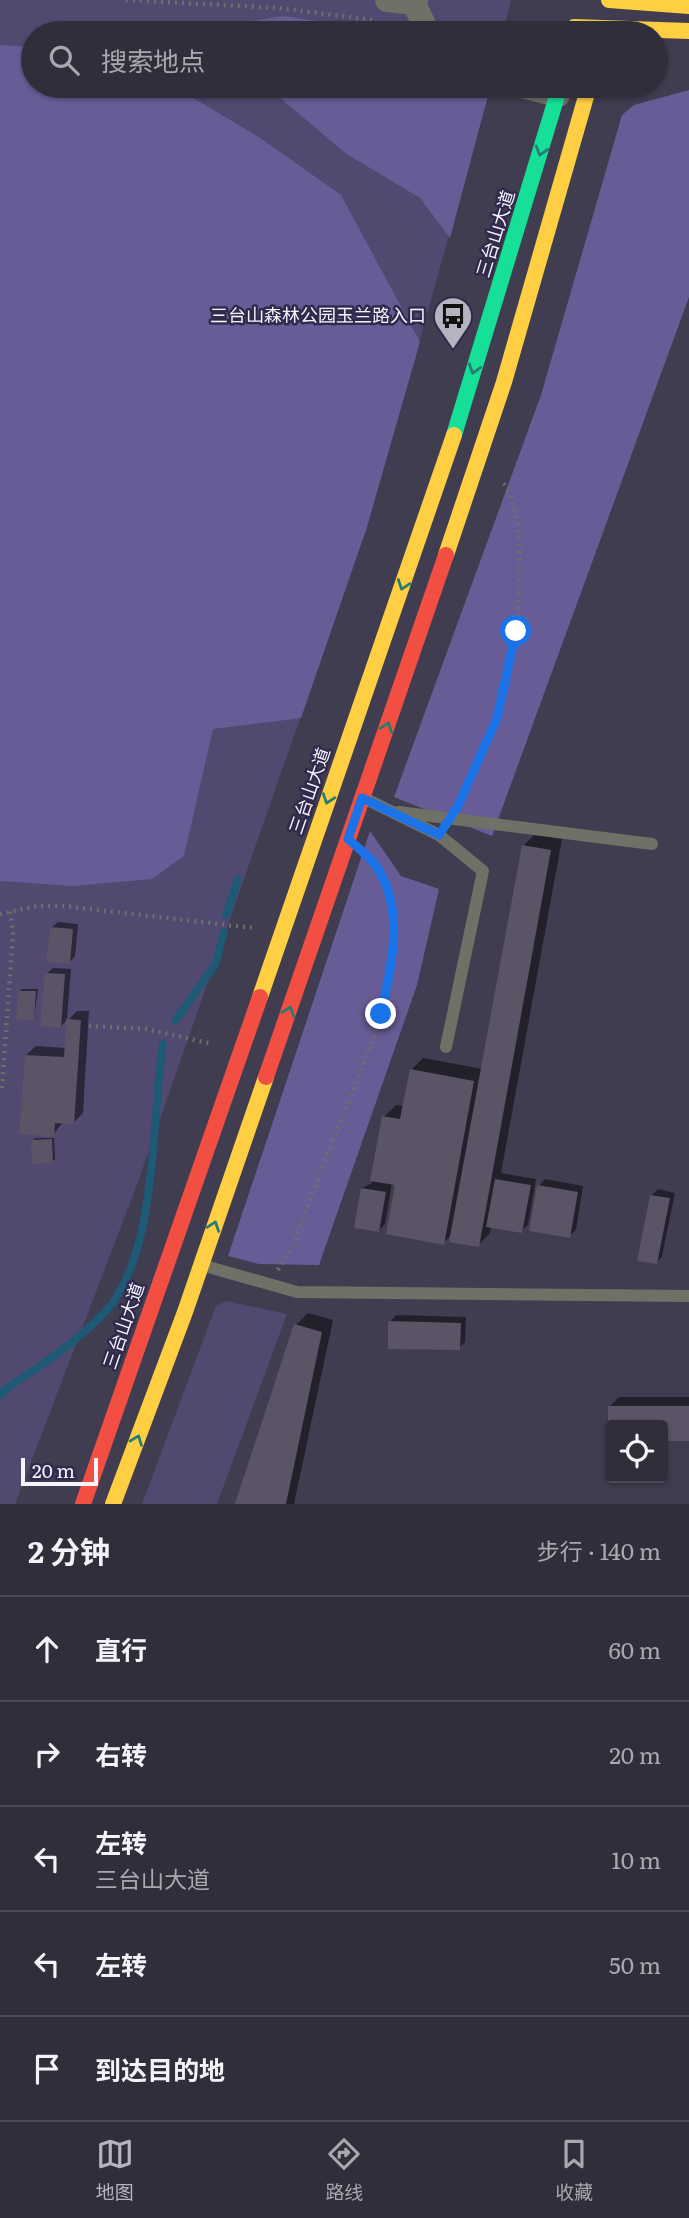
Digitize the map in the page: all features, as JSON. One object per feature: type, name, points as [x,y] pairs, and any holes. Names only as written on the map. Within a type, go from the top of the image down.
[{"type":"main road","points":[[607,21],[610,0],[689,6]]},
{"type":"main road","points":[[668,31],[689,31]]},
{"type":"main road","name":"三台山大道","points":[[83,1504],[440,481],[557,98]]},
{"type":"main road","points":[[113,1504],[201,1265],[481,453],[585,98]]},
{"type":"street","points":[[386,11],[415,1],[423,21]]},
{"type":"lane","points":[[362,798],[439,835],[483,871],[446,1047]]},
{"type":"lane","points":[[388,810],[652,844]]},
{"type":"lane","points":[[201,1265],[297,1292],[689,1296]]},
{"type":"path","points":[[126,0],[386,11]]},
{"type":"path","points":[[439,835],[458,806],[497,718],[516,631],[520,550],[513,495],[481,453]]},
{"type":"path","points":[[269,1284],[293,1246],[359,1078],[381,1014],[395,946],[391,898],[376,864],[348,839]]},
{"type":"path","points":[[0,914],[37,906],[81,907],[281,933]]},
{"type":"path","points":[[2,1088],[13,933],[10,911]]},
{"type":"path","points":[[89,1026],[146,1029],[198,1039],[239,1054]]},
{"type":"shaded area","points":[[0,0],[511,0],[506,21],[21,21],[21,98],[488,98],[367,527],[138,1182],[15,1504],[0,1504]]},
{"type":"shaded area","points":[[283,16],[317,21],[251,21]]},
{"type":"shaded area","points":[[0,45],[21,46],[21,98],[193,98],[259,137],[341,195],[420,342],[367,527],[301,718],[213,729],[184,856],[152,879],[73,886],[0,881]]},
{"type":"shaded area","points":[[689,90],[689,297],[492,836],[394,797],[541,395],[622,115],[634,105],[668,98],[668,96]]},
{"type":"shaded area","points":[[280,98],[487,98],[450,238],[420,198],[345,153]]},
{"type":"shaded area","points":[[370,831],[401,876],[439,889],[417,985],[319,1265],[259,1264],[228,1256]]},
{"type":"shaded area","points":[[226,1301],[287,1314],[217,1504],[142,1504],[216,1306]]},
{"type":"building","points":[[522,845],[551,850],[479,1247],[449,1242]]},
{"type":"building","points":[[50,927],[73,929],[70,964],[46,962]]},
{"type":"building","points":[[45,973],[65,974],[61,1028],[40,1026]]},
{"type":"building","points":[[18,991],[36,991],[34,1021],[16,1019]]},
{"type":"building","points":[[66,1019],[81,1020],[74,1124],[55,1123],[54,1137],[19,1134],[25,1055],[64,1057]]},
{"type":"building","points":[[410,1069],[474,1081],[444,1245],[386,1234],[395,1185],[370,1181],[382,1116],[400,1119]]},
{"type":"building","points":[[52,1139],[53,1163],[32,1164],[31,1140]]},
{"type":"building","points":[[495,1179],[531,1185],[522,1233],[486,1227]]},
{"type":"building","points":[[537,1185],[578,1192],[570,1238],[529,1231]]},
{"type":"building","points":[[361,1188],[386,1192],[379,1232],[354,1228]]},
{"type":"building","points":[[650,1195],[670,1198],[657,1264],[637,1261]]},
{"type":"building","points":[[388,1321],[461,1323],[460,1350],[388,1349]]},
{"type":"building","points":[[294,1324],[322,1332],[286,1504],[235,1504]]},
{"type":"building","points":[[608,1406],[689,1406],[689,1441],[668,1441],[668,1420],[608,1420]]},
{"type":"waterway","points":[[226,915],[238,879]]},
{"type":"waterway","points":[[175,1021],[215,965],[224,932]]},
{"type":"waterway","points":[[0,1395],[83,1333],[105,1312],[122,1287],[135,1257],[143,1222],[163,1044]]},
{"type":"traffic: fast","points":[[454,435],[556,98]]},
{"type":"traffic: slow","points":[[609,0],[689,6]]},
{"type":"traffic: slow","points":[[668,30],[689,31]]},
{"type":"traffic: slow","points":[[446,555],[504,382],[586,98]]},
{"type":"traffic: slow","points":[[260,997],[454,435]]},
{"type":"traffic: slow","points":[[113,1504],[185,1312],[266,1077]]},
{"type":"traffic: jam","points":[[266,1077],[446,555]]},
{"type":"traffic: jam","points":[[83,1504],[260,997]]},
{"type":"place","name":"三台山森林公园玉兰路入口","points":[[453,350]]},
{"type":"route","points":[[381,1014],[395,946],[391,898],[376,864],[348,839],[362,798],[439,835],[458,806],[497,718],[516,631]]}]
